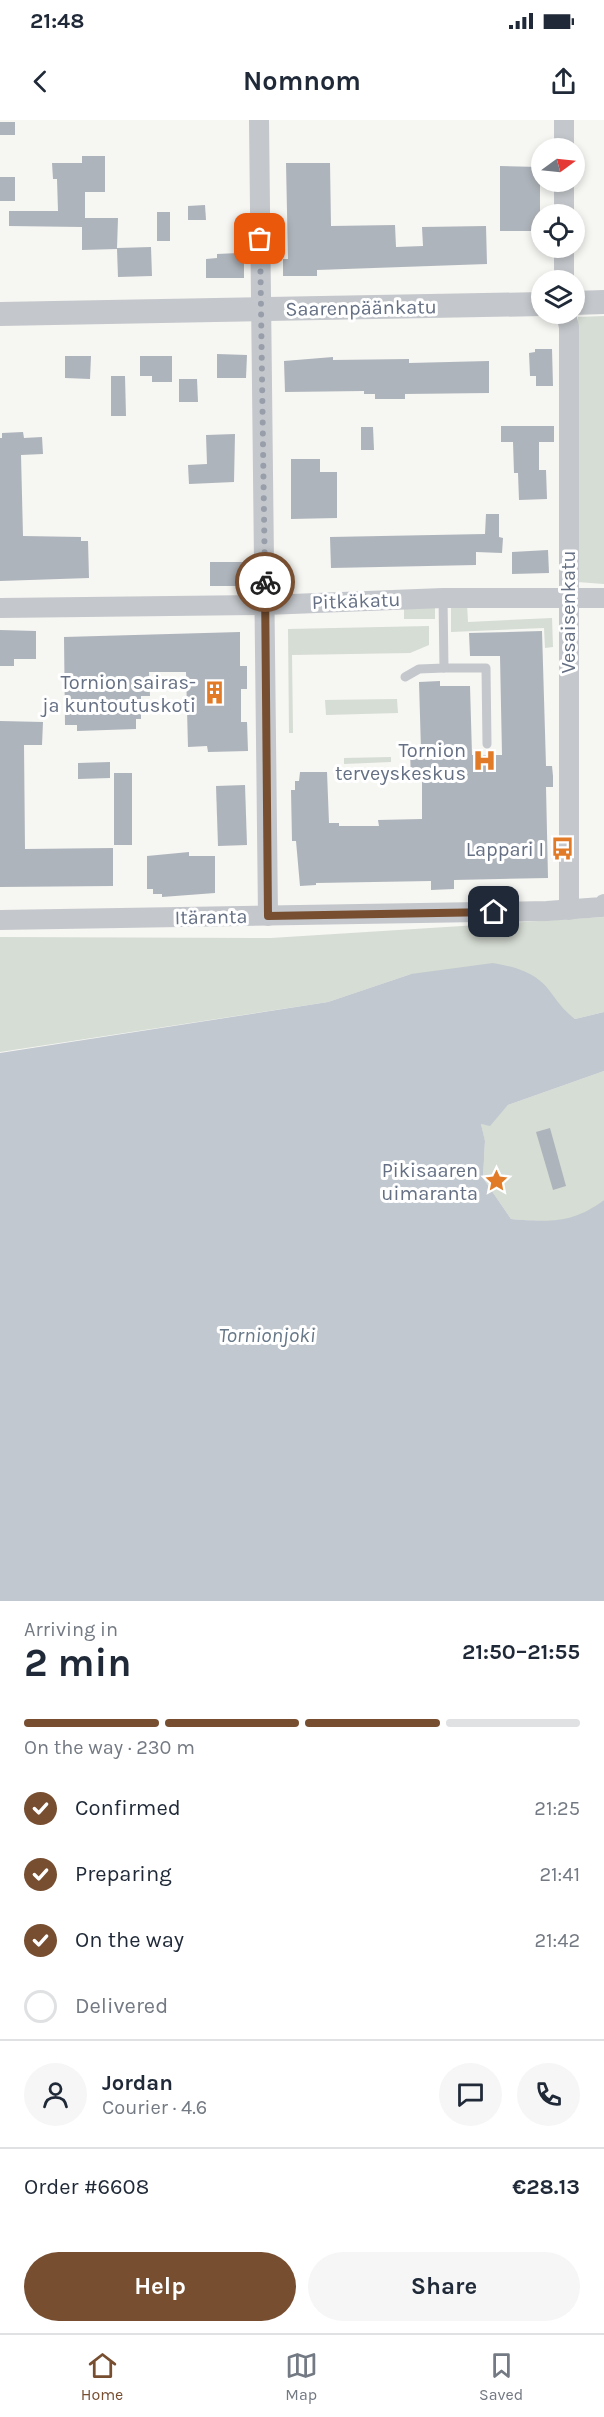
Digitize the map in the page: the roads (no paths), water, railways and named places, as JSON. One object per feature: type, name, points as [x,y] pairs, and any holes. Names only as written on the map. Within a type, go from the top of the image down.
[{"type":"street","points":[[259,120],[268,916]]},
{"type":"street","points":[[564,120],[564,138]]},
{"type":"street","points":[[585,303],[604,302]]},
{"type":"street","name":"Saarenpäänkatu","points":[[0,314],[531,304]]},
{"type":"street","name":"Vesaisenkatu","points":[[568,324],[569,910]]},
{"type":"street","name":"Pitkäkatu","points":[[0,608],[266,605],[443,598],[604,598]]},
{"type":"street","name":"Itäranta","points":[[0,920],[569,910],[603,905]]},
{"type":"lane","points":[[443,598],[444,668]]},
{"type":"lane","points":[[405,677],[419,669],[486,668],[487,744]]},
{"type":"water","name":"Tornionjoki","points":[[493,963],[517,969],[537,979],[575,1019],[604,1012],[604,1071],[508,1105],[490,1126],[481,1124],[485,1141],[483,1178],[511,1219],[560,1220],[581,1214],[604,1200],[604,1601],[0,1601],[0,1053],[328,1002],[411,974]]},
{"type":"place","name":"Tornion sairas- ja kuntoutuskoti","points":[[214,693]]},
{"type":"place","name":"Tornion terveyskeskus","points":[[484,761]]},
{"type":"place","name":"Lappari I","points":[[562,849]]},
{"type":"place","name":"Pikisaaren uimaranta","points":[[496,1181]]}]
